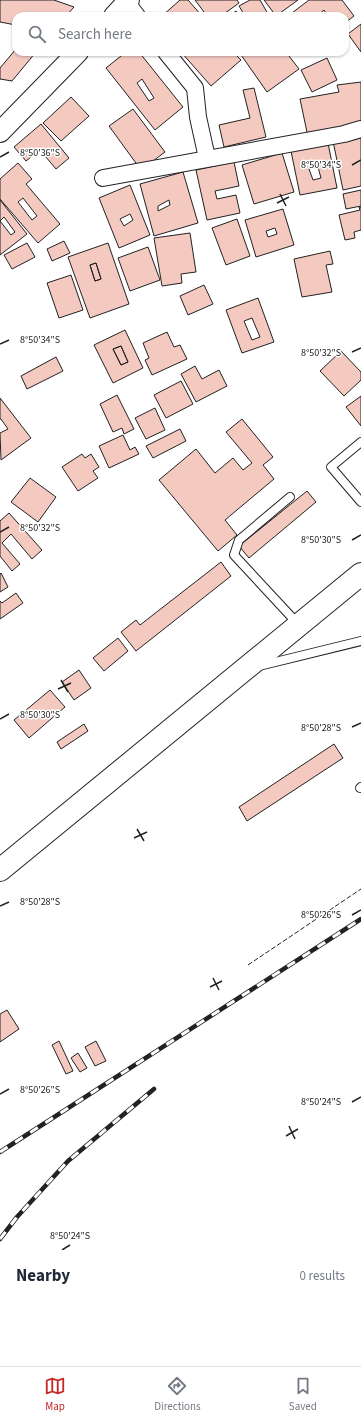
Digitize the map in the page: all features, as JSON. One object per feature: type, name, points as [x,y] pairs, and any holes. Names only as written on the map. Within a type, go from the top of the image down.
[{"type":"highway","points":[[0,870],[361,574]]},
{"type":"street","points":[[0,132],[74,56]]},
{"type":"street","points":[[169,56],[195,88],[198,117],[207,158]]},
{"type":"street","points":[[104,178],[344,134],[361,129]]},
{"type":"lane","points":[[361,442],[331,467],[361,502]]},
{"type":"lane","points":[[290,497],[239,540],[234,555],[298,625]]},
{"type":"lane","points":[[244,669],[361,641]]},
{"type":"building","points":[[0,0],[54,0],[74,7],[70,12],[12,12],[12,24],[0,22]]},
{"type":"building","points":[[180,0],[188,0],[198,12],[166,12]]},
{"type":"building","points":[[195,0],[237,0],[239,3],[227,12],[204,12]]},
{"type":"building","points":[[250,0],[260,0],[267,12],[243,12],[239,6]]},
{"type":"building","points":[[264,0],[298,0],[282,12],[273,12]]},
{"type":"building","points":[[309,0],[342,0],[354,16],[349,20],[349,12],[325,12],[324,10],[322,12],[293,12]]},
{"type":"building","points":[[361,24],[361,52],[349,35],[349,33]]},
{"type":"building","points":[[12,54],[12,56],[33,56],[12,81],[0,79],[0,68]]},
{"type":"building","points":[[121,56],[142,56],[183,107],[155,130],[106,68]],"holes":[[[142,79],[154,98],[149,101],[137,83]]]},
{"type":"building","points":[[185,56],[237,56],[241,60],[211,86]]},
{"type":"building","points":[[242,56],[289,56],[299,69],[267,92]]},
{"type":"building","points":[[327,58],[337,80],[312,92],[301,70]]},
{"type":"building","points":[[361,82],[361,124],[308,137],[300,99],[339,92],[337,85]]},
{"type":"building","points":[[254,88],[266,137],[224,147],[219,125],[250,118],[243,90]]},
{"type":"building","points":[[71,97],[89,116],[61,141],[43,123]]},
{"type":"building","points":[[133,109],[165,152],[141,170],[109,126]]},
{"type":"building","points":[[41,124],[69,158],[56,169],[40,150],[26,161],[14,147]]},
{"type":"building","points":[[361,135],[361,186],[343,190],[333,141]]},
{"type":"building","points":[[328,143],[337,188],[300,195],[291,151]],"holes":[[[318,167],[321,178],[313,180],[309,169]]]},
{"type":"building","points":[[282,153],[294,192],[254,204],[242,165]]},
{"type":"building","points":[[234,162],[239,186],[215,191],[217,199],[236,195],[240,213],[207,220],[196,170]]},
{"type":"building","points":[[18,163],[32,179],[26,184],[60,224],[38,243],[0,199],[0,179]],"holes":[[[23,198],[37,216],[32,220],[18,202]]]},
{"type":"building","points":[[183,172],[198,223],[154,236],[140,184]],"holes":[[[169,200],[170,205],[158,211],[158,206]]]},
{"type":"building","points":[[130,185],[150,235],[119,248],[99,198]],"holes":[[[130,214],[133,220],[124,226],[120,219]]]},
{"type":"building","points":[[361,190],[361,206],[346,209],[343,194]]},
{"type":"building","points":[[0,200],[27,234],[0,255]],"holes":[[[4,217],[15,232],[11,235],[0,221]]]},
{"type":"building","points":[[359,207],[361,207],[361,230],[354,232],[355,238],[345,240],[339,215],[360,210]]},
{"type":"building","points":[[283,209],[294,245],[256,257],[245,220]],"holes":[[[275,228],[277,234],[268,237],[266,231]]]},
{"type":"building","points":[[237,219],[250,256],[226,265],[212,228]]},
{"type":"building","points":[[190,233],[196,272],[181,274],[182,283],[162,286],[154,238]]},
{"type":"building","points":[[64,241],[70,253],[52,261],[47,249]]},
{"type":"building","points":[[27,243],[35,257],[12,269],[4,255]]},
{"type":"building","points":[[108,243],[129,304],[90,318],[68,257]],"holes":[[[96,263],[101,279],[95,281],[90,265]]]},
{"type":"building","points":[[148,247],[160,280],[130,291],[118,258]]},
{"type":"building","points":[[330,251],[333,264],[326,265],[332,292],[302,297],[294,259]]},
{"type":"building","points":[[96,263],[101,279],[95,281],[90,265]]},
{"type":"building","points":[[71,275],[83,310],[59,318],[47,283]]},
{"type":"building","points":[[204,285],[213,304],[188,315],[180,296]]},
{"type":"building","points":[[258,298],[274,342],[242,353],[226,310]],"holes":[[[252,318],[260,337],[252,340],[244,321]]]},
{"type":"building","points":[[125,330],[143,368],[113,383],[94,345]],"holes":[[[121,346],[128,362],[121,365],[113,349]]]},
{"type":"building","points":[[167,332],[174,347],[180,345],[187,359],[152,375],[145,360],[149,358],[143,343]]},
{"type":"building","points":[[121,346],[128,362],[121,365],[113,349]]},
{"type":"building","points":[[341,351],[361,372],[361,380],[344,396],[320,371]]},
{"type":"building","points":[[56,357],[63,371],[27,389],[21,376]]},
{"type":"building","points":[[195,366],[202,379],[219,370],[227,386],[196,402],[181,374]]},
{"type":"building","points":[[181,381],[193,404],[166,418],[154,395]]},
{"type":"building","points":[[117,395],[134,429],[124,434],[122,428],[113,432],[100,404]]},
{"type":"building","points":[[361,396],[361,426],[346,407]]},
{"type":"building","points":[[0,398],[31,438],[1,460],[0,433],[8,429],[0,419]]},
{"type":"building","points":[[155,408],[165,430],[146,439],[135,418]]},
{"type":"building","points":[[242,419],[273,457],[263,465],[274,479],[225,520],[237,535],[218,551],[159,480],[196,449],[215,473],[233,458],[243,470],[252,463],[226,432]]},
{"type":"building","points":[[180,429],[186,441],[153,458],[146,446]]},
{"type":"building","points":[[123,435],[130,450],[135,447],[139,454],[109,468],[99,446]]},
{"type":"building","points":[[82,454],[85,458],[91,454],[99,467],[93,471],[98,478],[78,491],[62,467]]},
{"type":"building","points":[[30,478],[56,497],[38,522],[11,502]]},
{"type":"building","points":[[307,491],[316,502],[249,558],[239,546]]},
{"type":"building","points":[[9,513],[42,550],[32,559],[11,534],[2,543],[20,564],[12,571],[0,556],[0,521]]},
{"type":"building","points":[[221,562],[231,576],[136,651],[121,632],[136,620],[140,625]]},
{"type":"building","points":[[1,573],[8,587],[0,592],[0,574]]},
{"type":"building","points":[[16,593],[23,603],[0,619],[0,601],[2,603]]},
{"type":"building","points":[[118,638],[128,651],[104,671],[93,658]]},
{"type":"building","points":[[79,670],[91,688],[74,700],[62,682]]},
{"type":"building","points":[[50,690],[65,707],[29,738],[14,720]]},
{"type":"building","points":[[84,724],[88,731],[61,749],[57,742]]},
{"type":"building","points":[[334,744],[343,758],[247,821],[239,807]]},
{"type":"building","points":[[7,1010],[19,1029],[0,1042],[0,1014]]},
{"type":"building","points":[[59,1041],[73,1071],[66,1074],[52,1045]]},
{"type":"building","points":[[96,1041],[106,1061],[95,1066],[85,1047]]},
{"type":"building","points":[[78,1053],[87,1068],[80,1072],[71,1058]]},
{"type":"railway","points":[[0,1152],[361,919]]},
{"type":"railway","points":[[0,1239],[17,1217],[68,1161],[154,1089]]},
{"type":"fence","points":[[248,965],[361,889]]}]
